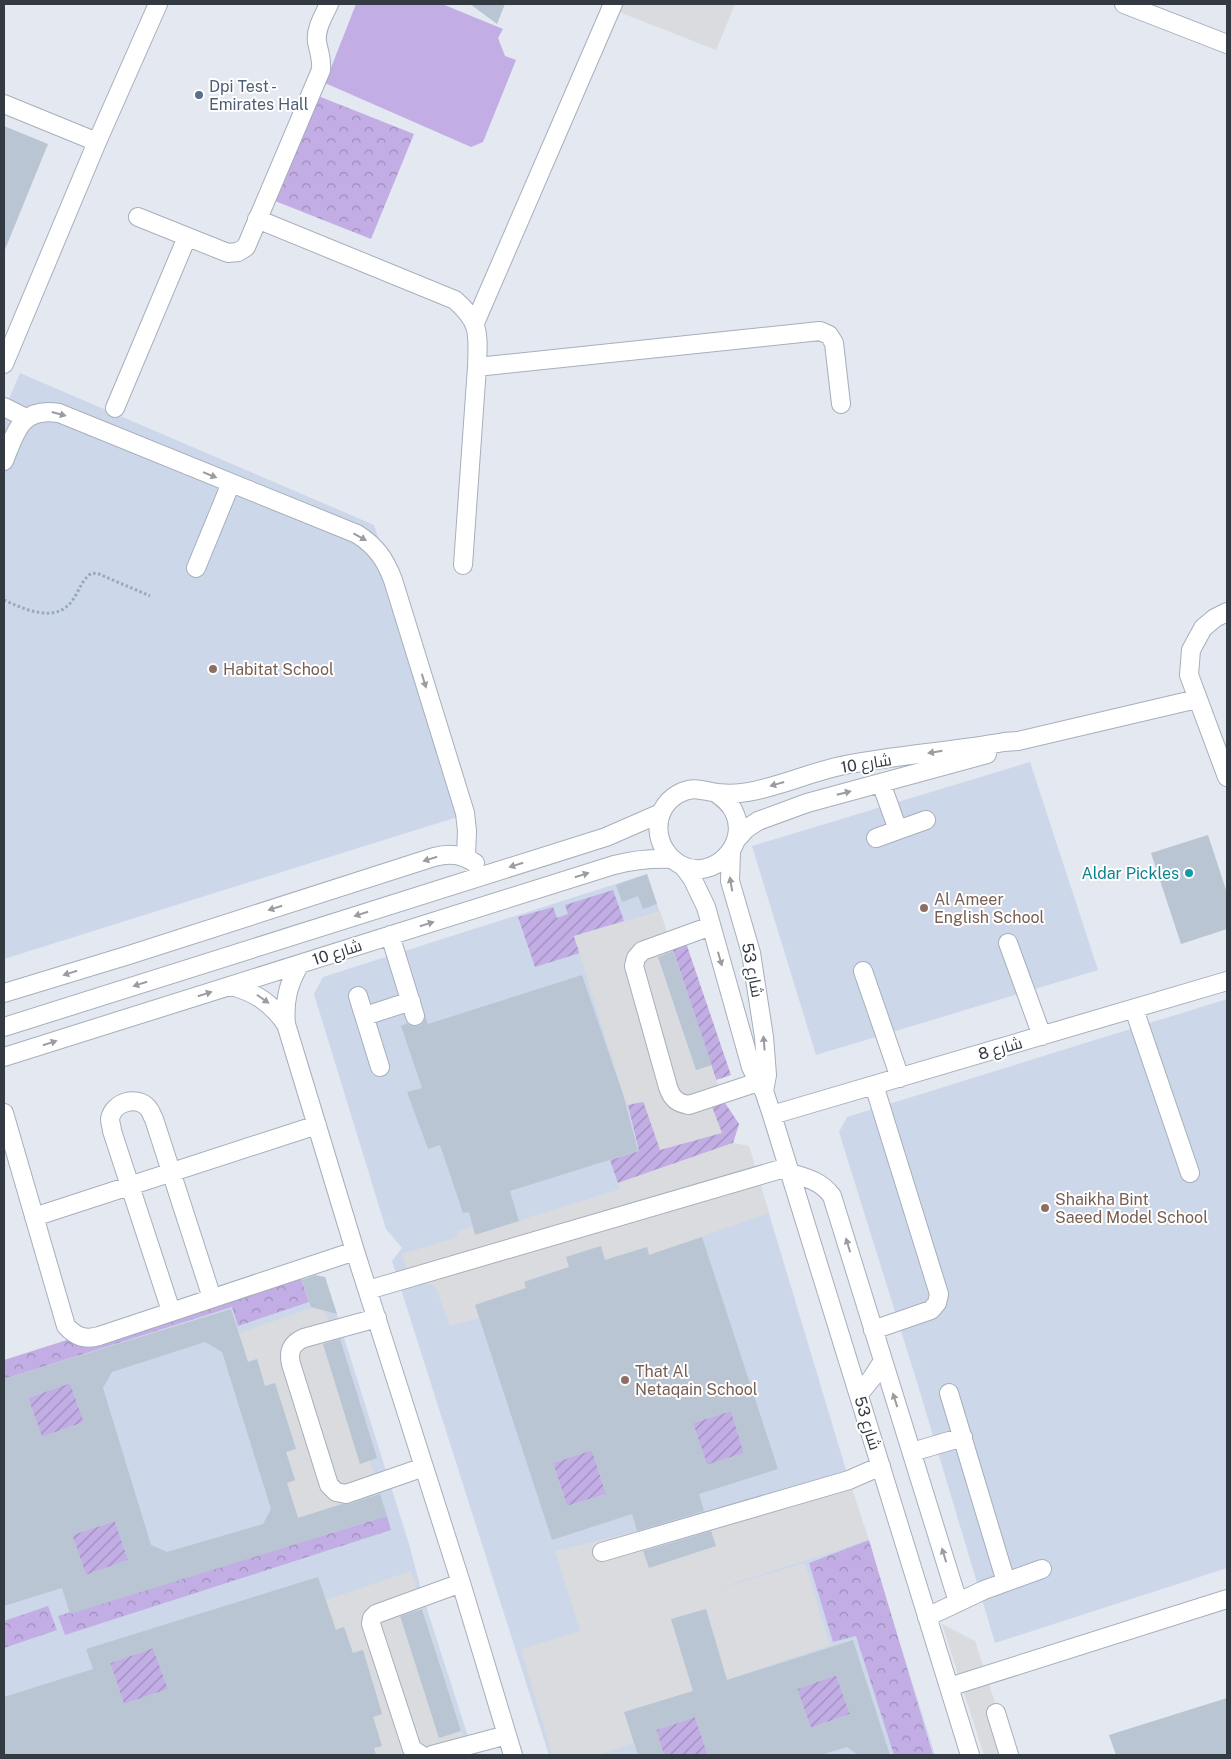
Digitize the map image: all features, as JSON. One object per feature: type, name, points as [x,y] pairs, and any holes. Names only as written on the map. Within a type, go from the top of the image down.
[{"type":"street","points":[[4,364],[97,142],[158,4]]},
{"type":"street","points":[[138,217],[228,253],[238,252],[246,246],[321,70],[321,56],[317,35],[329,4]]},
{"type":"street","points":[[475,323],[613,4]]},
{"type":"street","points":[[1124,4],[1227,44]]},
{"type":"street","points":[[4,104],[97,142]]},
{"type":"street","points":[[257,219],[455,300],[468,311],[475,323],[478,338],[463,565]]},
{"type":"street","points":[[115,408],[186,237]]},
{"type":"street","points":[[477,366],[820,331],[829,335],[834,343],[841,404]]},
{"type":"street","points":[[4,407],[26,418]]},
{"type":"street","points":[[4,461],[19,426],[26,418],[37,412],[59,413],[357,534],[370,542],[388,566],[393,580],[465,813],[467,831],[466,857]]},
{"type":"street","points":[[196,568],[231,483]]},
{"type":"street","points":[[1227,612],[1215,618],[1203,628],[1191,650],[1189,675],[1227,777]]},
{"type":"street","name":"شارع 10","points":[[716,793],[758,790],[832,768],[1018,741],[1197,699]]},
{"type":"street","name":"شارع 10","points":[[734,845],[746,829],[758,821],[807,803],[999,751],[1018,741]]},
{"type":"street","points":[[882,760],[890,769],[890,776],[884,782],[898,830]]},
{"type":"street","points":[[690,789],[704,789],[716,793],[727,801],[735,812],[738,826],[734,845],[722,861],[710,867],[696,869],[677,863],[664,850],[659,838],[658,825],[661,813],[668,802],[678,794],[690,789]]},
{"type":"street","name":"شارع 10","points":[[4,1027],[606,837],[661,813]]},
{"type":"street","points":[[876,838],[926,820]]},
{"type":"street","name":"شارع 53","points":[[734,845],[730,881],[751,953],[764,1037],[767,1074],[761,1086]]},
{"type":"street","points":[[5,990],[129,955],[434,857],[455,854],[466,857],[490,873]]},
{"type":"street","name":"شارع 10","points":[[4,1057],[614,865],[633,860],[653,858],[677,863]]},
{"type":"street","name":"شارع 53","points":[[677,863],[700,892],[751,1067],[761,1086],[772,1115],[970,1755]]},
{"type":"street","points":[[711,926],[642,951],[636,958],[634,966],[668,1087],[671,1096],[679,1103],[689,1105],[761,1086]]},
{"type":"street","points":[[365,1016],[413,1009],[390,936]]},
{"type":"street","points":[[1008,944],[1042,1036]]},
{"type":"street","points":[[300,964],[292,978],[287,993],[285,1008],[286,1024],[513,1755]]},
{"type":"street","points":[[863,971],[900,1078]]},
{"type":"street","name":"شارع 8","points":[[772,1115],[1227,981]]},
{"type":"street","points":[[232,986],[248,990],[263,998],[276,1010],[286,1024]]},
{"type":"street","points":[[358,996],[380,1067]]},
{"type":"street","points":[[1134,1009],[1190,1173]]},
{"type":"street","points":[[873,1330],[931,1310],[937,1303],[939,1294],[874,1085]]},
{"type":"street","points":[[171,1311],[110,1120],[115,1109],[125,1102],[138,1101],[148,1108],[154,1119],[212,1298]]},
{"type":"street","points":[[4,1113],[66,1326],[72,1333],[81,1338],[90,1338],[355,1251]]},
{"type":"street","points":[[34,1217],[316,1124]]},
{"type":"street","points":[[368,1290],[789,1170],[819,1182],[827,1188],[832,1196],[958,1602]]},
{"type":"street","points":[[377,1318],[304,1338],[297,1341],[291,1348],[289,1356],[291,1364],[329,1485],[336,1492],[346,1494],[424,1466]]},
{"type":"street","points":[[859,1394],[872,1378],[882,1361]]},
{"type":"street","points":[[949,1393],[1006,1582]]},
{"type":"street","points":[[912,1452],[963,1437]]},
{"type":"street","points":[[602,1552],[850,1480],[881,1466]]},
{"type":"street","points":[[927,1617],[984,1590],[1042,1569]]},
{"type":"street","points":[[421,1755],[412,1749],[371,1624],[372,1618],[376,1614],[460,1583]]},
{"type":"street","points":[[949,1687],[1227,1600]]},
{"type":"street","points":[[996,1712],[1009,1755]]},
{"type":"street","points":[[432,1755],[507,1735]]},
{"type":"path","points":[[4,600],[33,612],[48,613],[61,611],[72,602],[86,576],[92,573],[99,574],[150,596]]},
{"type":"shaded area","points":[[599,4],[735,4],[716,50]]},
{"type":"shaded area","name":"Habitat School","points":[[20,373],[374,525],[470,813],[4,959],[4,411]]},
{"type":"shaded area","name":"Al Ameer English School","points":[[1030,762],[1098,970],[816,1055],[752,846]]},
{"type":"shaded area","points":[[647,874],[723,1100],[739,1124],[733,1143],[646,1173],[752,1157],[849,1480],[935,1755],[549,1755],[392,1261],[402,1248],[386,1229],[314,994],[323,977]]},
{"type":"shaded area","points":[[660,911],[723,1100],[711,1104],[722,1133],[660,1150],[643,1101],[628,1105],[623,1094],[574,936]]},
{"type":"shaded area","points":[[1227,999],[1227,1568],[995,1643],[917,1382],[839,1132],[847,1117]]},
{"type":"shaded area","points":[[733,1143],[749,1146],[769,1213],[649,1255],[646,1247],[605,1260],[600,1246],[566,1257],[569,1267],[525,1281],[526,1288],[476,1305],[480,1318],[450,1326],[436,1288],[407,1272],[402,1254],[458,1237],[457,1231],[473,1226],[476,1234],[620,1189],[618,1183]]},
{"type":"shaded area","points":[[325,1277],[409,1544],[423,1597],[474,1755],[4,1755],[4,1373],[304,1278]]},
{"type":"shaded area","points":[[323,1304],[380,1493],[298,1518],[287,1483],[295,1480],[286,1451],[296,1448],[275,1383],[265,1386],[257,1359],[248,1362],[239,1333]]},
{"type":"shaded area","points":[[849,1480],[869,1540],[697,1595],[805,1563],[830,1645],[727,1680],[706,1609],[671,1619],[693,1691],[625,1712],[634,1743],[597,1755],[552,1755],[521,1649],[580,1631],[555,1551]]},
{"type":"shaded area","points":[[411,1571],[461,1731],[473,1755],[376,1755],[374,1748],[382,1745],[373,1717],[382,1713],[363,1650],[353,1653],[344,1627],[336,1630],[326,1600]]},
{"type":"shaded area","points":[[942,1624],[975,1641],[1012,1755],[984,1755]]},
{"type":"green space","points":[[356,4],[442,4],[503,29],[498,38],[505,56],[516,60],[483,142],[471,147],[325,83]]},
{"type":"green space","points":[[308,92],[414,134],[371,239],[265,197]]},
{"type":"green space","points":[[613,890],[624,921],[574,936],[580,953],[535,967],[518,917],[553,907],[557,918],[568,914],[565,905]]},
{"type":"green space","points":[[685,940],[731,1075],[716,1080],[671,945]]},
{"type":"green space","points":[[723,1100],[739,1124],[733,1143],[618,1183],[610,1160],[639,1151],[628,1105],[652,1102],[699,1103]]},
{"type":"green space","points":[[297,1267],[309,1302],[238,1326],[232,1307],[4,1379],[4,1360]]},
{"type":"green space","points":[[70,1383],[84,1422],[42,1437],[28,1398]]},
{"type":"green space","points":[[731,1411],[744,1453],[707,1465],[693,1423]]},
{"type":"green space","points":[[592,1450],[606,1494],[567,1506],[553,1463]]},
{"type":"green space","points":[[387,1516],[391,1530],[65,1635],[58,1616]]},
{"type":"green space","points":[[115,1521],[128,1560],[86,1575],[72,1535]]},
{"type":"green space","points":[[869,1540],[933,1755],[894,1755],[856,1636],[833,1642],[809,1563]]},
{"type":"green space","points":[[48,1606],[57,1630],[4,1648],[4,1621]]},
{"type":"green space","points":[[153,1648],[168,1689],[124,1704],[110,1663]]},
{"type":"green space","points":[[836,1675],[850,1714],[811,1728],[797,1689]]},
{"type":"green space","points":[[695,1717],[708,1755],[664,1755],[656,1730]]},
{"type":"building","points":[[470,4],[505,4],[497,24]]},
{"type":"building","points":[[4,126],[48,144],[4,252]]},
{"type":"building","name":"Aldar Pickles","points":[[1208,835],[1227,893],[1227,929],[1181,944],[1151,853]]},
{"type":"building","points":[[647,874],[657,904],[643,909],[638,896],[622,902],[616,885]]},
{"type":"building","points":[[673,951],[712,1065],[696,1070],[658,957]]},
{"type":"building","points":[[582,975],[623,1094],[638,1151],[510,1191],[519,1221],[475,1235],[469,1212],[463,1213],[440,1145],[428,1149],[407,1092],[422,1088],[401,1026],[407,1023],[412,1026],[419,1026],[423,1023],[425,1017],[428,1024]]},
{"type":"building","points":[[702,1237],[778,1469],[699,1494],[704,1511],[637,1531],[632,1514],[552,1540],[475,1305],[526,1288],[524,1282],[569,1267],[566,1257],[601,1246],[605,1260],[647,1247],[649,1255]],"holes":[[[731,1411],[744,1453],[707,1465],[693,1423]],[[592,1450],[606,1494],[567,1506],[553,1463]]]},
{"type":"building","points":[[315,1275],[325,1277],[337,1314],[311,1307],[302,1280]]},
{"type":"building","points":[[231,1309],[248,1362],[257,1359],[265,1386],[275,1383],[296,1449],[286,1452],[295,1480],[287,1483],[298,1518],[380,1494],[387,1516],[70,1614],[62,1588],[4,1606],[4,1379]],"holes":[[[205,1342],[222,1352],[271,1509],[263,1524],[167,1552],[151,1545],[103,1388],[112,1372]],[[70,1383],[84,1422],[42,1437],[28,1398]],[[115,1521],[128,1560],[86,1575],[72,1535]]]},
{"type":"building","points":[[340,1339],[377,1458],[360,1464],[323,1344]]},
{"type":"building","points":[[711,1531],[716,1546],[649,1568],[643,1551]]},
{"type":"building","points":[[318,1577],[336,1630],[344,1627],[353,1653],[363,1650],[382,1714],[373,1717],[382,1746],[374,1748],[376,1755],[4,1755],[4,1697],[93,1669],[86,1649]],"holes":[[[153,1648],[168,1689],[124,1704],[110,1663]]]},
{"type":"building","points":[[422,1609],[461,1731],[439,1738],[400,1616]]},
{"type":"building","points":[[706,1609],[727,1680],[853,1640],[890,1755],[858,1755],[847,1747],[821,1755],[708,1755],[695,1717],[656,1730],[664,1755],[638,1755],[624,1712],[693,1691],[671,1619]],"holes":[[[836,1675],[850,1714],[811,1728],[797,1689]]]},
{"type":"building","points":[[1227,1698],[1227,1755],[1116,1755],[1109,1735]]},
{"type":"place","name":"Dpi Test - Emirates Hall","points":[[199,95]]},
{"type":"place","name":"Habitat School","points":[[213,669]]},
{"type":"place","name":"Aldar Pickles","points":[[1189,873]]},
{"type":"place","name":"Al Ameer English School","points":[[924,908]]},
{"type":"place","name":"Shaikha Bint Saeed Model School","points":[[1045,1208]]},
{"type":"place","name":"That Al Netaqain School","points":[[625,1380]]}]
